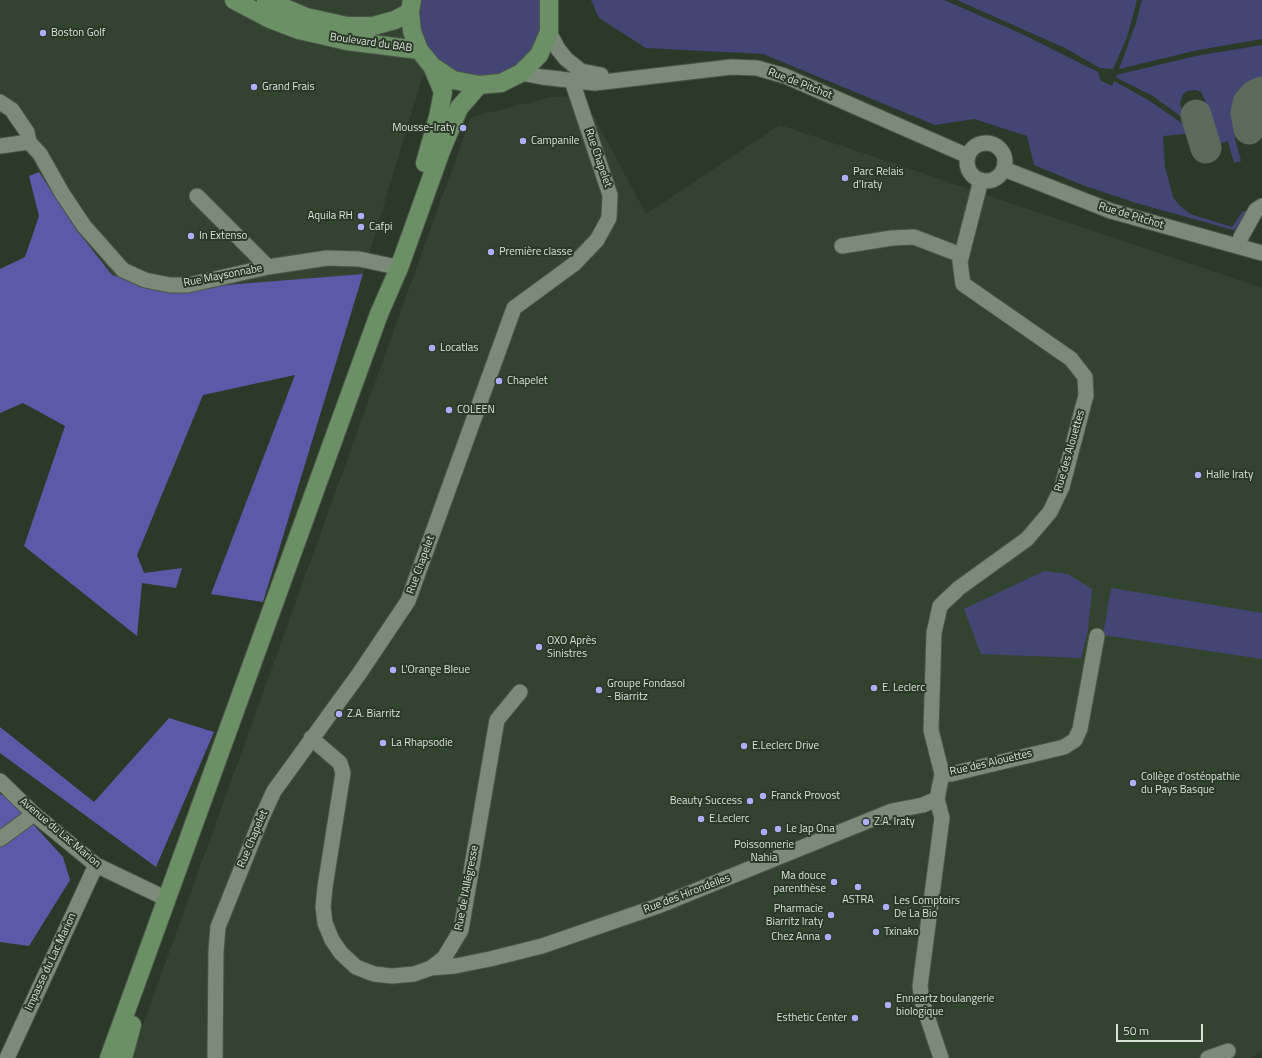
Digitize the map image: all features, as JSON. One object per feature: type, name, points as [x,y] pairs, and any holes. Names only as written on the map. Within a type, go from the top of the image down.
[{"type":"main road","name":"Boulevard du BAB","points":[[234,0],[270,19],[299,30],[347,41],[419,50]]},
{"type":"main road","name":"Boulevard du BAB","points":[[266,0],[306,17],[347,26],[373,26],[395,20],[412,6]]},
{"type":"main road","points":[[432,66],[453,80],[478,85],[501,82],[521,73],[539,55],[549,32],[549,0]]},
{"type":"main road","points":[[379,314],[392,266],[408,222],[438,117],[443,92],[432,66],[419,50],[412,32],[412,6]]},
{"type":"main road","points":[[109,1058],[379,314],[399,268],[441,150],[459,108],[478,85]]},
{"type":"main road","points":[[98,1058],[120,1004],[141,971]]},
{"type":"main road","points":[[123,1058],[137,1010],[141,971]]},
{"type":"street","points":[[549,32],[558,49],[566,59],[581,71],[622,79]]},
{"type":"street","name":"Rue de Pitchot","points":[[521,73],[542,78],[595,83],[731,67],[757,68],[785,76],[968,156]]},
{"type":"street","name":"Rue Chapelet","points":[[215,1058],[218,927],[262,817],[274,792],[311,738],[359,674],[408,602],[514,308],[574,264],[597,240],[609,218],[610,195],[572,81]]},
{"type":"street","name":"Rue Maysonnabe","points":[[0,102],[12,110],[27,132],[29,142],[40,154],[62,193],[84,226],[123,270],[145,280],[170,285],[188,285],[268,267],[327,258],[344,258],[392,266]]},
{"type":"street","points":[[0,146],[29,142]]},
{"type":"street","points":[[987,143],[993,144],[998,147],[1004,157],[1004,169],[997,177],[987,181],[981,180],[968,168],[968,156],[976,146],[987,143]]},
{"type":"street","name":"Rue de Pitchot","points":[[1004,169],[1111,211],[1262,253]]},
{"type":"street","points":[[842,246],[892,238],[914,237],[961,255],[981,180]]},
{"type":"street","points":[[197,196],[268,267]]},
{"type":"street","points":[[1238,246],[1241,237],[1256,210],[1262,206]]},
{"type":"street","name":"Rue des Alouettes","points":[[937,799],[942,774],[931,730],[934,633],[940,606],[959,588],[1027,539],[1050,512],[1062,486],[1086,395],[1085,377],[1071,359],[963,284],[960,262],[961,255]]},
{"type":"street","name":"Rue des Alouettes","points":[[942,774],[950,774],[1064,747],[1075,740],[1080,730],[1097,636]]},
{"type":"street","name":"Rue de l'Allégresse","points":[[311,738],[340,763],[343,772],[325,887],[325,923],[332,940],[341,953],[356,967],[374,974],[392,976],[414,974],[431,968],[444,958],[461,930],[497,720],[520,692]]},
{"type":"street","name":"Avenue du Lac Marion","points":[[0,781],[34,814],[96,865],[167,899]]},
{"type":"street","points":[[937,799],[942,818],[920,986],[922,1001],[941,1058]]},
{"type":"street","name":"Rue des Hirondelles","points":[[431,968],[454,966],[490,959],[549,944],[658,906],[892,812],[923,805],[937,799]]},
{"type":"street","points":[[0,839],[34,814]]},
{"type":"street","name":"Impasse du Lac Marion","points":[[6,1058],[96,865]]},
{"type":"street","points":[[1208,1058],[1228,1051]]},
{"type":"shaded area","points":[[0,0],[452,0],[421,82],[363,274],[163,290],[112,275],[75,228],[39,172],[14,121],[0,111]]},
{"type":"shaded area","points":[[422,0],[539,0],[542,21],[538,40],[528,56],[514,69],[496,77],[475,79],[455,73],[437,61],[425,44],[419,24]]},
{"type":"shaded area","points":[[591,0],[944,0],[1022,34],[1098,72],[1101,81],[1112,86],[1114,81],[1150,101],[1196,133],[1163,136],[1165,167],[1173,197],[1179,205],[1190,214],[1232,227],[1243,211],[1249,212],[1237,231],[1136,203],[1085,186],[1034,165],[1027,136],[974,119],[935,125],[763,54],[646,48],[599,18]]},
{"type":"shaded area","points":[[957,0],[1137,0],[1127,37],[1113,69],[1100,68],[1065,48]]},
{"type":"shaded area","points":[[1142,0],[1262,0],[1262,39],[1198,50],[1119,69],[1136,23]]},
{"type":"shaded area","points":[[1262,45],[1262,87],[1251,93],[1245,101],[1243,108],[1245,126],[1243,131],[1234,135],[1241,161],[1234,163],[1228,141],[1210,146],[1203,116],[1206,102],[1201,92],[1196,90],[1187,91],[1183,94],[1180,103],[1182,111],[1191,118],[1194,126],[1153,96],[1117,78],[1116,75],[1196,56]]},
{"type":"shaded area","points":[[1262,94],[1262,125],[1257,127],[1252,124],[1250,109],[1252,102]]},
{"type":"shaded area","points":[[583,96],[646,214],[780,125],[1262,288],[1262,1051],[1252,1058],[131,1058],[471,117],[552,97]]},
{"type":"shaded area","points":[[39,172],[75,228],[112,275],[163,290],[363,274],[263,602],[211,594],[295,375],[203,395],[137,555],[144,573],[182,568],[176,588],[142,583],[137,636],[24,546],[65,426],[23,403],[0,413],[0,269],[25,257],[39,216],[29,176]]},
{"type":"shaded area","points":[[1044,571],[1068,574],[1092,589],[1088,630],[1081,658],[981,654],[964,609]]},
{"type":"shaded area","points":[[1111,588],[1262,613],[1262,659],[1103,635]]},
{"type":"shaded area","points":[[169,718],[214,732],[156,867],[0,753],[0,727],[94,802]]},
{"type":"shaded area","points":[[0,794],[9,798],[63,857],[70,880],[29,946],[0,942]]},
{"type":"taxiway","points":[[1249,129],[1246,113],[1248,103],[1255,95],[1262,92]]},
{"type":"taxiway","points":[[1196,115],[1206,148]]},
{"type":"place","name":"Boston Golf","points":[[43,33]]},
{"type":"place","name":"Grand Frais","points":[[254,87]]},
{"type":"place","name":"Mousse-Iraty","points":[[463,128]]},
{"type":"place","name":"Campanile","points":[[523,141]]},
{"type":"place","name":"Parc Relais d’Iraty","points":[[845,178]]},
{"type":"place","name":"Aquila RH","points":[[361,216]]},
{"type":"place","name":"Cafpi","points":[[361,227]]},
{"type":"place","name":"In Extenso","points":[[191,236]]},
{"type":"place","name":"Première classe","points":[[491,252]]},
{"type":"place","name":"Locatlas","points":[[432,348]]},
{"type":"place","name":"Chapelet","points":[[499,381]]},
{"type":"place","name":"COLEEN","points":[[449,410]]},
{"type":"place","name":"Halle Iraty","points":[[1198,475]]},
{"type":"place","name":"OXO Après Sinistres","points":[[539,647]]},
{"type":"place","name":"L'Orange Bleue","points":[[393,670]]},
{"type":"place","name":"E. Leclerc","points":[[874,688]]},
{"type":"place","name":"Groupe Fondasol - Biarritz","points":[[599,690]]},
{"type":"place","name":"Z.A. Biarritz","points":[[339,714]]},
{"type":"place","name":"La Rhapsodie","points":[[383,743]]},
{"type":"place","name":"E.Leclerc Drive","points":[[744,746]]},
{"type":"place","name":"Collège d'ostéopathie du Pays Basque","points":[[1133,783]]},
{"type":"place","name":"Franck Provost","points":[[763,796]]},
{"type":"place","name":"Beauty Success","points":[[750,801]]},
{"type":"place","name":"E.Leclerc","points":[[701,819]]},
{"type":"place","name":"Z.A. Iraty","points":[[866,822]]},
{"type":"place","name":"Le Jap Ona","points":[[778,829]]},
{"type":"place","name":"Poissonnerie Nahia","points":[[764,832]]},
{"type":"place","name":"Ma douce parenthèse","points":[[834,882]]},
{"type":"place","name":"ASTRA","points":[[858,887]]},
{"type":"place","name":"Les Comptoirs De La Bio","points":[[886,907]]},
{"type":"place","name":"Pharmacie Biarritz Iraty","points":[[831,915]]},
{"type":"place","name":"Txinako","points":[[876,932]]},
{"type":"place","name":"Chez Anna","points":[[828,937]]},
{"type":"place","name":"Enneartz boulangerie biologique","points":[[888,1005]]},
{"type":"place","name":"Esthetic Center","points":[[855,1018]]}]
